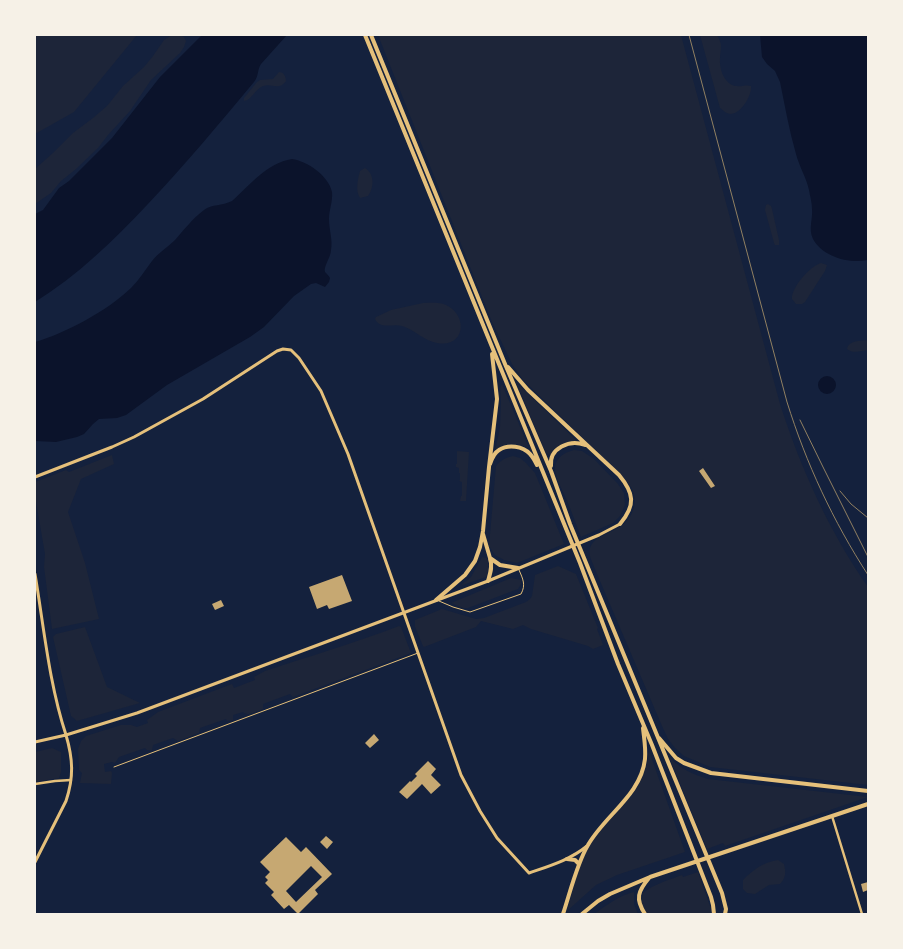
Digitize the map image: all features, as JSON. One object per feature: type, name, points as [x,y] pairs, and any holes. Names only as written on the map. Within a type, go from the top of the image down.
[{"type":"main road","points":[[365,35],[642,720],[711,897],[714,914]]},
{"type":"main road","points":[[372,35],[722,893],[726,909],[725,914]]},
{"type":"main road","points":[[436,600],[466,575],[475,561],[483,531],[488,466],[497,399],[492,349]]},
{"type":"main road","points":[[505,364],[528,390],[627,484],[631,497],[630,509],[620,524]]},
{"type":"main road","points":[[551,471],[550,462],[558,449],[574,442],[589,447]]},
{"type":"main road","points":[[488,466],[494,454],[505,447],[512,446],[524,449],[530,454],[543,475]]},
{"type":"main road","points":[[483,531],[492,562],[488,581]]},
{"type":"main road","points":[[490,558],[500,565],[518,568]]},
{"type":"main road","points":[[563,914],[587,845],[635,787],[642,774],[645,744],[642,720]]},
{"type":"main road","points":[[654,730],[676,758],[711,773],[868,791]]},
{"type":"main road","points":[[582,914],[610,894],[650,877],[868,804]]},
{"type":"main road","points":[[684,830],[695,826]]},
{"type":"main road","points":[[567,859],[574,860],[579,864]]},
{"type":"main road","points":[[644,914],[640,906],[639,893],[650,877]]},
{"type":"street","points":[[35,477],[134,437],[203,399],[277,351],[283,349],[291,350],[299,358],[322,391],[348,454],[461,774],[480,811],[498,838],[529,873],[567,859],[587,845]]},
{"type":"street","points":[[35,742],[66,735],[138,713],[488,581],[599,535],[620,524]]},
{"type":"street","points":[[35,574],[51,671],[62,722],[71,752],[71,780],[66,801],[35,862]]},
{"type":"street","points":[[35,784],[71,780]]},
{"type":"street","points":[[832,816],[862,914]]},
{"type":"lane","points":[[436,600],[470,612],[521,594],[524,585],[518,568]]},
{"type":"lane","points":[[114,767],[418,653]]},
{"type":"shaded area","points":[[35,35],[137,35],[74,112],[35,134]]},
{"type":"shaded area","points":[[172,35],[181,35],[186,41],[180,53],[151,80],[130,111],[98,148],[61,181],[51,193],[35,204],[35,169],[73,133],[107,106],[123,86],[144,67],[164,40]]},
{"type":"shaded area","points":[[202,35],[287,35],[261,64],[254,82],[147,205],[94,257],[35,302],[35,214],[43,210],[59,188],[69,181],[112,138],[160,77]]},
{"type":"shaded area","points":[[378,35],[681,35],[788,428],[817,499],[841,544],[868,587],[868,785],[710,767],[684,756],[668,739],[590,558],[590,548],[593,542],[619,528],[630,516],[635,502],[632,489],[620,474],[523,380],[512,364],[492,322]]},
{"type":"shaded area","points":[[700,35],[717,35],[721,45],[721,69],[729,83],[735,86],[751,86],[746,103],[735,113],[728,113],[720,108]]},
{"type":"shaded area","points":[[760,35],[868,35],[868,260],[853,261],[837,258],[823,250],[813,239],[811,232],[812,207],[809,190],[797,158],[780,82],[775,71],[762,57]]},
{"type":"shaded area","points":[[279,72],[285,76],[286,81],[281,86],[263,86],[249,99],[244,101],[244,98],[257,82],[273,79]]},
{"type":"shaded area","points":[[298,160],[316,170],[327,180],[332,192],[329,219],[331,253],[325,270],[330,278],[325,287],[316,283],[311,284],[294,296],[264,327],[250,337],[167,385],[126,415],[117,418],[99,419],[84,434],[77,437],[56,442],[35,441],[35,342],[73,327],[110,305],[131,288],[154,258],[175,240],[200,213],[210,207],[232,201],[267,170],[283,161]]},
{"type":"shaded area","points":[[365,168],[371,174],[372,185],[368,196],[360,198],[357,188],[358,181],[360,171]]},
{"type":"shaded area","points":[[768,204],[772,209],[779,245],[774,243],[765,210]]},
{"type":"shaded area","points":[[821,263],[827,265],[825,271],[805,302],[796,304],[792,299],[798,284],[812,268]]},
{"type":"shaded area","points":[[423,303],[441,303],[453,310],[458,316],[461,330],[454,341],[447,343],[432,342],[407,328],[398,325],[383,325],[375,319],[391,310]]},
{"type":"shaded area","points":[[868,340],[868,350],[854,352],[847,349],[852,342]]},
{"type":"shaded area","points":[[827,376],[833,379],[836,385],[833,391],[827,394],[821,391],[818,385],[821,379]]},
{"type":"shaded area","points":[[516,382],[577,441],[562,445],[550,455],[546,453]]},
{"type":"shaded area","points":[[502,384],[529,448],[508,444],[495,451],[500,427],[500,388]]},
{"type":"shaded area","points":[[574,450],[582,451],[594,459],[618,484],[624,493],[625,505],[620,516],[613,523],[581,537],[555,471],[559,458]]},
{"type":"shaded area","points":[[457,451],[469,452],[466,501],[460,501],[462,482],[459,481],[459,468],[456,467]]},
{"type":"shaded area","points":[[112,455],[114,464],[81,479],[68,512],[85,563],[99,619],[52,629],[44,567],[45,554],[35,496],[35,482],[66,470],[69,472]]},
{"type":"shaded area","points":[[513,456],[520,458],[535,473],[564,544],[517,563],[504,560],[495,555],[489,546],[496,466],[503,460]]},
{"type":"shaded area","points":[[482,557],[487,558],[488,561],[486,577],[460,586],[471,577]]},
{"type":"shaded area","points":[[558,566],[576,574],[603,645],[593,649],[523,625],[513,629],[481,621],[476,627],[423,646],[415,627],[415,620],[442,609],[476,619],[484,618],[526,602],[532,596],[535,575]]},
{"type":"shaded area","points":[[511,578],[521,580],[518,589],[468,608],[451,603]]},
{"type":"shaded area","points":[[399,626],[411,653],[293,697],[290,694],[263,704],[263,709],[253,713],[247,714],[243,712],[233,715],[233,720],[227,721],[226,719],[200,728],[199,733],[178,741],[173,738],[153,745],[152,750],[145,748],[119,757],[115,763],[104,764],[105,772],[111,771],[112,773],[111,784],[80,783],[82,773],[79,770],[78,749],[81,741],[86,736],[121,725],[137,727],[148,723],[147,720],[158,712],[232,684],[234,688],[255,680],[254,677],[265,671]]},
{"type":"shaded area","points":[[85,627],[107,687],[140,703],[77,721],[71,716],[53,637],[56,634]]},
{"type":"shaded area","points":[[52,748],[61,752],[61,772],[59,778],[35,782],[35,752]]},
{"type":"shaded area","points":[[649,751],[685,852],[617,875],[596,885],[567,911],[579,869],[590,845],[632,795],[646,768]]},
{"type":"shaded area","points":[[669,757],[687,771],[708,779],[868,797],[725,846],[723,843],[707,849]]},
{"type":"shaded area","points":[[778,860],[784,864],[785,870],[780,884],[769,885],[755,894],[747,893],[743,889],[743,880],[751,873],[763,865]]},
{"type":"shaded area","points":[[698,872],[711,909],[710,914],[647,914],[641,904],[643,893],[652,887],[682,875],[683,877]]},
{"type":"shaded area","points":[[634,892],[634,904],[638,914],[594,914],[618,898]]},
{"type":"building","points":[[703,468],[715,486],[711,488],[699,471]]},
{"type":"building","points":[[342,575],[352,601],[329,609],[327,605],[317,609],[309,587]]},
{"type":"building","points":[[221,600],[224,606],[215,610],[212,604]]},
{"type":"building","points":[[374,734],[379,740],[370,748],[365,743]]},
{"type":"building","points":[[428,761],[436,769],[431,775],[441,785],[431,794],[422,784],[407,799],[399,792],[417,776],[415,774]]},
{"type":"building","points":[[326,836],[333,842],[327,849],[320,842]]},
{"type":"building","points":[[286,837],[301,852],[306,847],[332,874],[315,890],[318,894],[298,914],[289,905],[284,909],[271,895],[274,892],[265,883],[268,880],[265,877],[270,872],[260,862]],"holes":[[[311,866],[322,877],[296,902],[286,891]]]},
{"type":"building","points":[[868,882],[868,890],[863,892],[861,884]]},
{"type":"railway","points":[[689,35],[787,402],[821,491],[843,534],[868,575]]},
{"type":"railway","points":[[800,420],[868,557]]},
{"type":"railway","points":[[840,491],[851,504],[868,518]]}]
